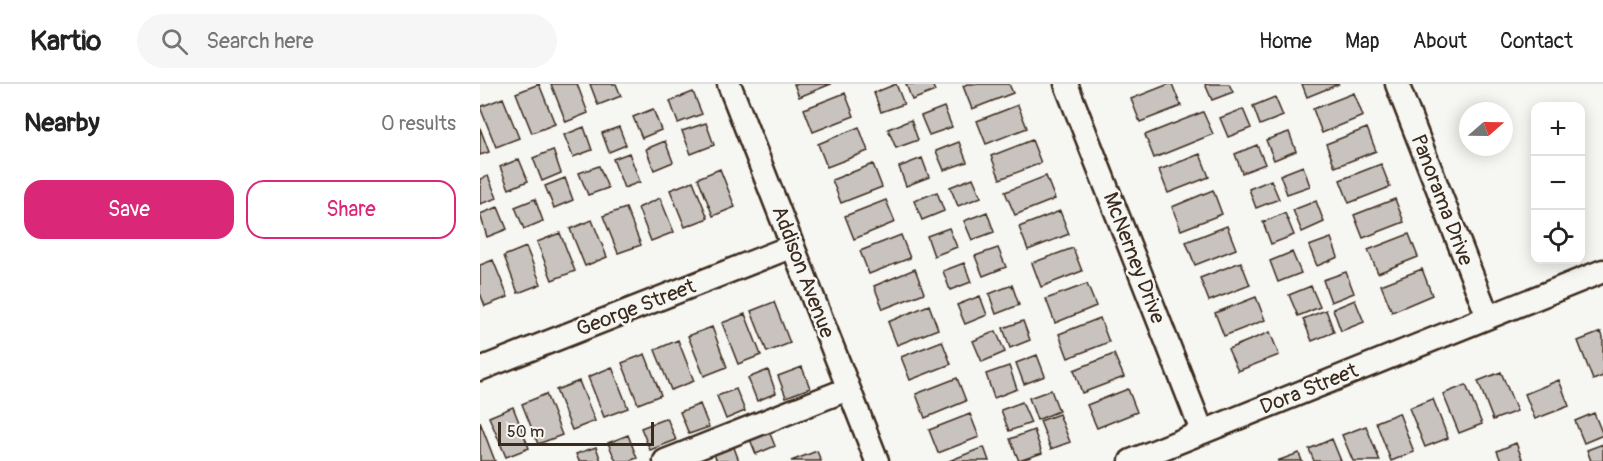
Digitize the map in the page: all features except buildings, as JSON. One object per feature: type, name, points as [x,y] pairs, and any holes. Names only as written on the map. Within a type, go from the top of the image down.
[{"type":"street","name":"Addison Avenue","points":[[729,84],[877,461]]},
{"type":"street","name":"McNerney Drive","points":[[1066,84],[1202,431]]},
{"type":"street","name":"Panorama Drive","points":[[1397,84],[1488,317]]},
{"type":"street","name":"George Street","points":[[480,369],[793,246]]},
{"type":"street","name":"Dora Street","points":[[1131,461],[1603,271]]},
{"type":"street","points":[[665,461],[848,388]]}]
